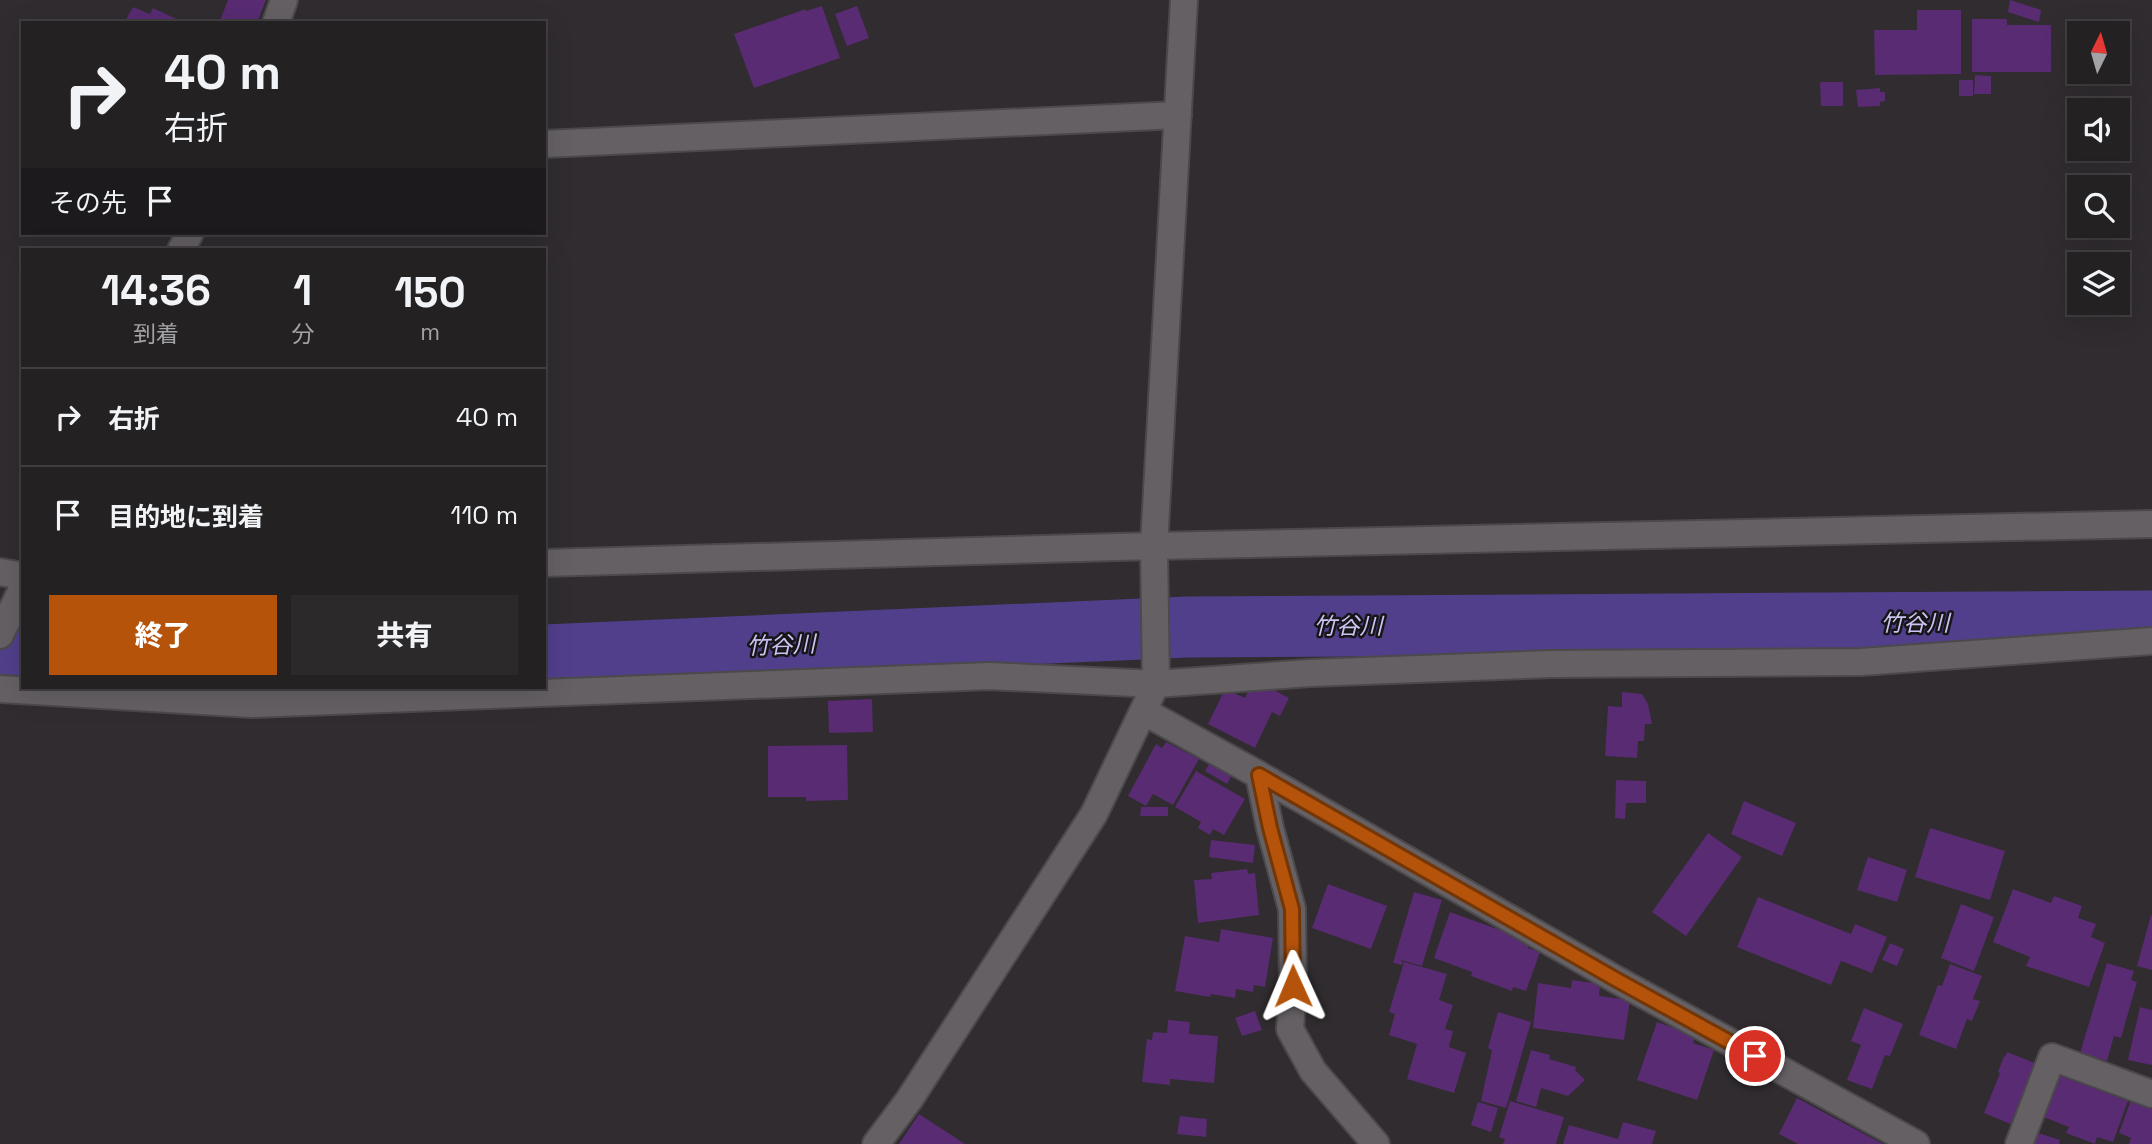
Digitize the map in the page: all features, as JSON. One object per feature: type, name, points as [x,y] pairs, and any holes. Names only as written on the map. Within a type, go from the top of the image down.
[{"type":"street","points":[[277,21],[284,0]]},
{"type":"street","points":[[876,1144],[909,1100],[1094,814],[1143,710],[1157,673],[1154,546],[1184,0]]},
{"type":"street","points":[[546,144],[1178,115]]},
{"type":"street","points":[[546,563],[1154,546],[2152,524]]},
{"type":"street","points":[[0,572],[21,576]]},
{"type":"street","points":[[0,635],[21,591]]},
{"type":"street","points":[[0,690],[252,704],[989,676],[1310,673],[1551,664],[1861,662],[2152,641]]},
{"type":"street","points":[[1143,710],[1617,980],[1916,1144]]},
{"type":"street","points":[[1259,775],[1292,909],[1293,986],[1290,1029],[1312,1071],[1376,1144]]},
{"type":"street","points":[[2019,1144],[2052,1058],[2152,1094]]},
{"type":"building","points":[[228,0],[266,0],[258,21],[220,21]]},
{"type":"building","points":[[2010,0],[2041,10],[2039,22],[2008,12]]},
{"type":"building","points":[[822,6],[840,58],[754,88],[734,34]]},
{"type":"building","points":[[857,6],[869,38],[847,46],[835,14]]},
{"type":"building","points":[[133,7],[150,14],[153,8],[181,21],[125,21]]},
{"type":"building","points":[[1917,10],[1961,10],[1961,74],[1875,75],[1874,30],[1917,30]]},
{"type":"building","points":[[1972,19],[2007,19],[2007,25],[2051,25],[2051,72],[1972,72]]},
{"type":"building","points":[[1975,75],[1991,76],[1991,94],[1974,94]]},
{"type":"building","points":[[1959,80],[1973,80],[1973,96],[1959,96]]},
{"type":"building","points":[[1820,82],[1843,82],[1843,106],[1821,106]]},
{"type":"building","points":[[1880,88],[1880,92],[1885,92],[1885,101],[1880,102],[1880,106],[1858,107],[1856,90]]},
{"type":"building","points":[[1266,686],[1289,698],[1280,716],[1272,712],[1255,748],[1208,724],[1225,689],[1245,698],[1250,688]]},
{"type":"building","points":[[1622,692],[1642,694],[1648,704],[1652,724],[1645,724],[1644,741],[1638,741],[1637,758],[1605,756],[1608,706],[1622,707]]},
{"type":"building","points":[[872,699],[873,732],[829,733],[828,701]]},
{"type":"building","points":[[1166,742],[1199,759],[1173,805],[1153,794],[1146,806],[1128,796],[1156,744],[1162,748]]},
{"type":"building","points":[[847,745],[848,800],[806,801],[806,797],[768,797],[768,746]]},
{"type":"building","points":[[1210,762],[1232,775],[1227,784],[1205,771]]},
{"type":"building","points":[[1196,771],[1245,799],[1224,835],[1213,829],[1210,835],[1198,828],[1201,822],[1175,807]]},
{"type":"building","points":[[1616,780],[1646,781],[1646,803],[1626,803],[1625,819],[1615,818]]},
{"type":"building","points":[[1744,801],[1796,823],[1782,856],[1731,834]]},
{"type":"building","points":[[1141,807],[1168,807],[1168,816],[1140,816]]},
{"type":"building","points":[[1930,828],[2005,851],[1990,900],[1915,877]]},
{"type":"building","points":[[1708,833],[1742,857],[1686,936],[1652,912]]},
{"type":"building","points":[[1211,840],[1255,845],[1253,863],[1209,857]]},
{"type":"building","points":[[1868,857],[1907,870],[1897,902],[1857,890]]},
{"type":"building","points":[[1247,869],[1248,874],[1255,873],[1259,915],[1198,923],[1194,880],[1212,879],[1211,873]]},
{"type":"building","points":[[1328,884],[1387,906],[1371,949],[1312,928]]},
{"type":"building","points":[[2013,889],[2051,903],[2054,896],[2082,906],[2078,918],[2096,924],[2091,937],[2105,943],[2089,987],[2026,966],[2030,957],[1993,942]]},
{"type":"building","points":[[1414,892],[1442,900],[1422,966],[1399,959],[1403,962],[1402,965],[1393,963]]},
{"type":"building","points":[[1758,897],[1851,934],[1855,924],[1887,937],[1872,973],[1841,961],[1831,985],[1737,947]]},
{"type":"building","points":[[1961,904],[1994,917],[1974,971],[1941,958]]},
{"type":"building","points":[[1450,912],[1530,941],[1528,948],[1540,952],[1526,991],[1513,987],[1512,991],[1471,976],[1472,972],[1434,958]]},
{"type":"building","points":[[2152,915],[2152,970],[2137,966]]},
{"type":"building","points":[[1221,929],[1273,938],[1265,987],[1254,985],[1253,992],[1236,989],[1235,998],[1175,991],[1185,936],[1219,942]]},
{"type":"building","points":[[1890,943],[1904,949],[1897,966],[1882,960]]},
{"type":"building","points":[[1404,962],[1447,974],[1439,1000],[1453,1005],[1445,1029],[1453,1031],[1449,1047],[1466,1053],[1454,1093],[1407,1079],[1417,1044],[1389,1035],[1395,1014],[1389,1012]]},
{"type":"building","points":[[2107,963],[2134,971],[2131,980],[2137,982],[2121,1038],[2114,1036],[2107,1061],[2080,1053]]},
{"type":"building","points":[[1950,964],[1982,976],[1973,999],[1980,1001],[1972,1021],[1967,1019],[1956,1049],[1919,1035],[1938,985],[1942,986]]},
{"type":"building","points":[[1572,980],[1600,984],[1599,996],[1630,1000],[1624,1040],[1533,1028],[1538,983],[1571,988]]},
{"type":"building","points":[[2140,1007],[2152,1010],[2152,1065],[2128,1060]]},
{"type":"building","points":[[1864,1008],[1903,1024],[1890,1056],[1885,1055],[1872,1089],[1847,1080],[1861,1045],[1851,1041]]},
{"type":"building","points":[[1255,1011],[1262,1030],[1242,1036],[1235,1018]]},
{"type":"building","points":[[1498,1012],[1531,1022],[1506,1108],[1481,1101],[1492,1050],[1488,1048]]},
{"type":"building","points":[[1168,1020],[1190,1022],[1189,1034],[1218,1036],[1214,1083],[1170,1079],[1170,1085],[1142,1082],[1147,1039],[1152,1040],[1153,1032],[1167,1033]]},
{"type":"building","points":[[1657,1022],[1695,1035],[1693,1043],[1714,1050],[1697,1100],[1637,1080]]},
{"type":"building","points":[[1531,1050],[1576,1067],[1575,1070],[1585,1080],[1568,1096],[1541,1088],[1536,1107],[1516,1101]]},
{"type":"building","points":[[2007,1052],[2037,1064],[2013,1125],[1984,1113]]},
{"type":"building","points":[[2056,1074],[2128,1101],[2113,1142],[2097,1137],[2095,1144],[2066,1133],[2069,1127],[2041,1116]]},
{"type":"building","points":[[1797,1098],[1883,1144],[1798,1144],[1779,1134]]},
{"type":"building","points":[[2131,1100],[2152,1108],[2152,1144],[2129,1144],[2131,1138],[2119,1133]]},
{"type":"building","points":[[1510,1101],[1564,1117],[1556,1144],[1503,1144],[1505,1139],[1499,1137]]},
{"type":"building","points":[[1478,1102],[1498,1108],[1491,1132],[1471,1125]]},
{"type":"building","points":[[919,1114],[965,1144],[899,1144]]},
{"type":"building","points":[[1180,1116],[1207,1119],[1206,1137],[1177,1134]]},
{"type":"building","points":[[1623,1122],[1656,1131],[1652,1144],[1563,1144],[1569,1125],[1618,1139]]},
{"type":"building","points":[[2035,1132],[2060,1140],[2059,1144],[2031,1144]]},
{"type":"waterway","name":"竹谷川","points":[[546,655],[1187,627],[2152,621]]},
{"type":"waterway","name":"竹谷川","points":[[0,653],[21,657]]},
{"type":"route","points":[[1293,986],[1292,909],[1259,775],[1755,1056]]}]
